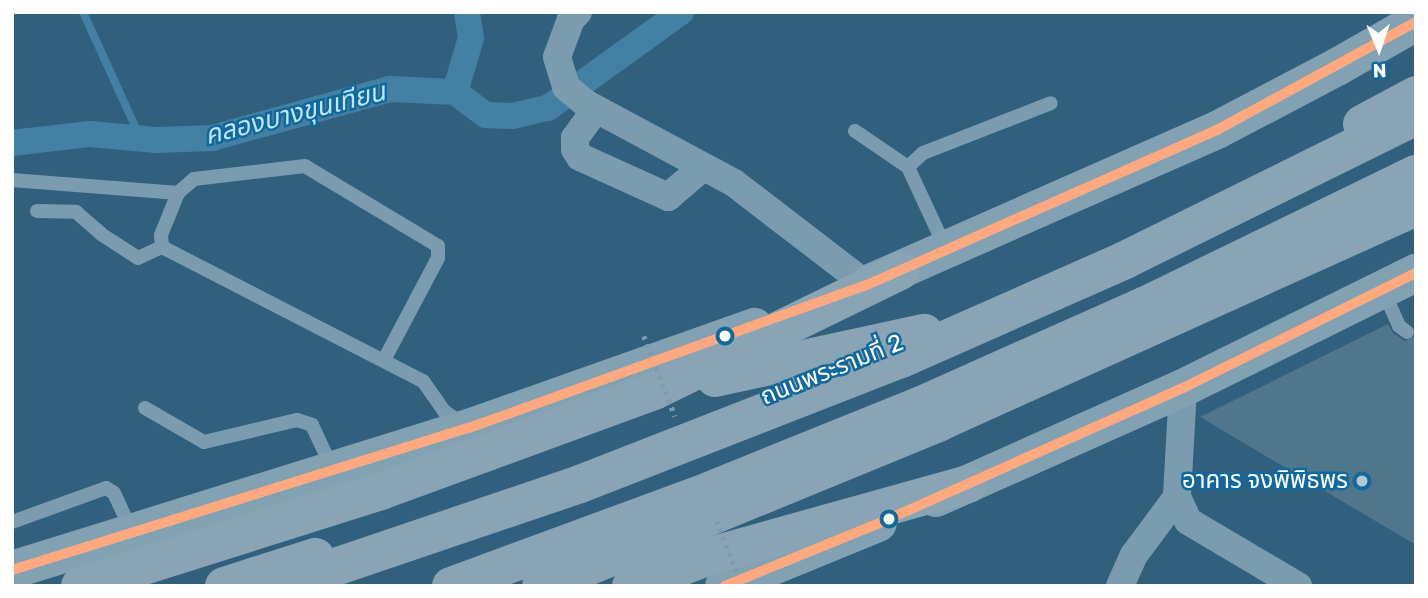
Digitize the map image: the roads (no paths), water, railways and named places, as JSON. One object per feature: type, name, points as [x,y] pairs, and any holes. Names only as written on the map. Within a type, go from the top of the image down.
[{"type":"highway","name":"ถนนพระรามที่ 2","points":[[224,586],[512,492],[662,438],[924,332],[1009,296],[1416,94]]},
{"type":"highway","points":[[279,586],[580,484],[901,359],[1226,212],[1416,116]]},
{"type":"highway","points":[[451,586],[696,496],[931,400],[1170,294],[1416,173]]},
{"type":"highway","points":[[541,586],[940,422],[1416,207]]},
{"type":"highway","points":[[80,586],[277,525],[469,461],[654,391],[883,278]]},
{"type":"highway","points":[[654,391],[924,332]]},
{"type":"highway","points":[[717,571],[940,422]]},
{"type":"highway","points":[[631,586],[717,571],[968,484]]},
{"type":"main road","points":[[12,570],[469,428],[883,278],[1217,130],[1416,22]]},
{"type":"main road","points":[[968,484],[1183,388],[1400,282]]},
{"type":"street","points":[[574,15],[557,57],[566,87],[591,106],[734,183],[883,278]]},
{"type":"street","points":[[591,106],[575,138],[575,149],[580,157],[668,197],[703,167]]},
{"type":"street","points":[[1183,388],[1177,497],[1188,521],[1259,576],[1297,586]]},
{"type":"street","points":[[1120,586],[1134,555],[1177,497]]},
{"type":"lane","points":[[908,167],[923,153],[1051,103]]},
{"type":"lane","points":[[855,131],[908,167],[947,251]]},
{"type":"lane","points":[[162,247],[161,236],[178,193],[194,178],[305,166],[438,246],[438,258],[384,360]]},
{"type":"lane","points":[[12,180],[178,193]]},
{"type":"lane","points":[[37,211],[76,212],[109,240],[138,258],[162,247]]},
{"type":"lane","points":[[162,247],[423,380],[444,411],[469,428]]},
{"type":"lane","points":[[1400,282],[1399,326],[1407,332]]},
{"type":"lane","points":[[145,408],[204,442],[296,420],[312,425],[334,472]]},
{"type":"lane","points":[[12,522],[106,488],[114,493],[133,534]]},
{"type":"waterway","points":[[83,12],[141,139]]},
{"type":"waterway","name":"คลองบางขุนเทียน","points":[[12,143],[90,134],[156,140],[212,138],[390,89],[455,92],[471,38],[467,12]]},
{"type":"waterway","points":[[455,92],[485,115],[512,116],[548,108],[681,12]]},
{"type":"place","name":"อาคาร จงพิพิธพร","points":[[1362,481]]}]
